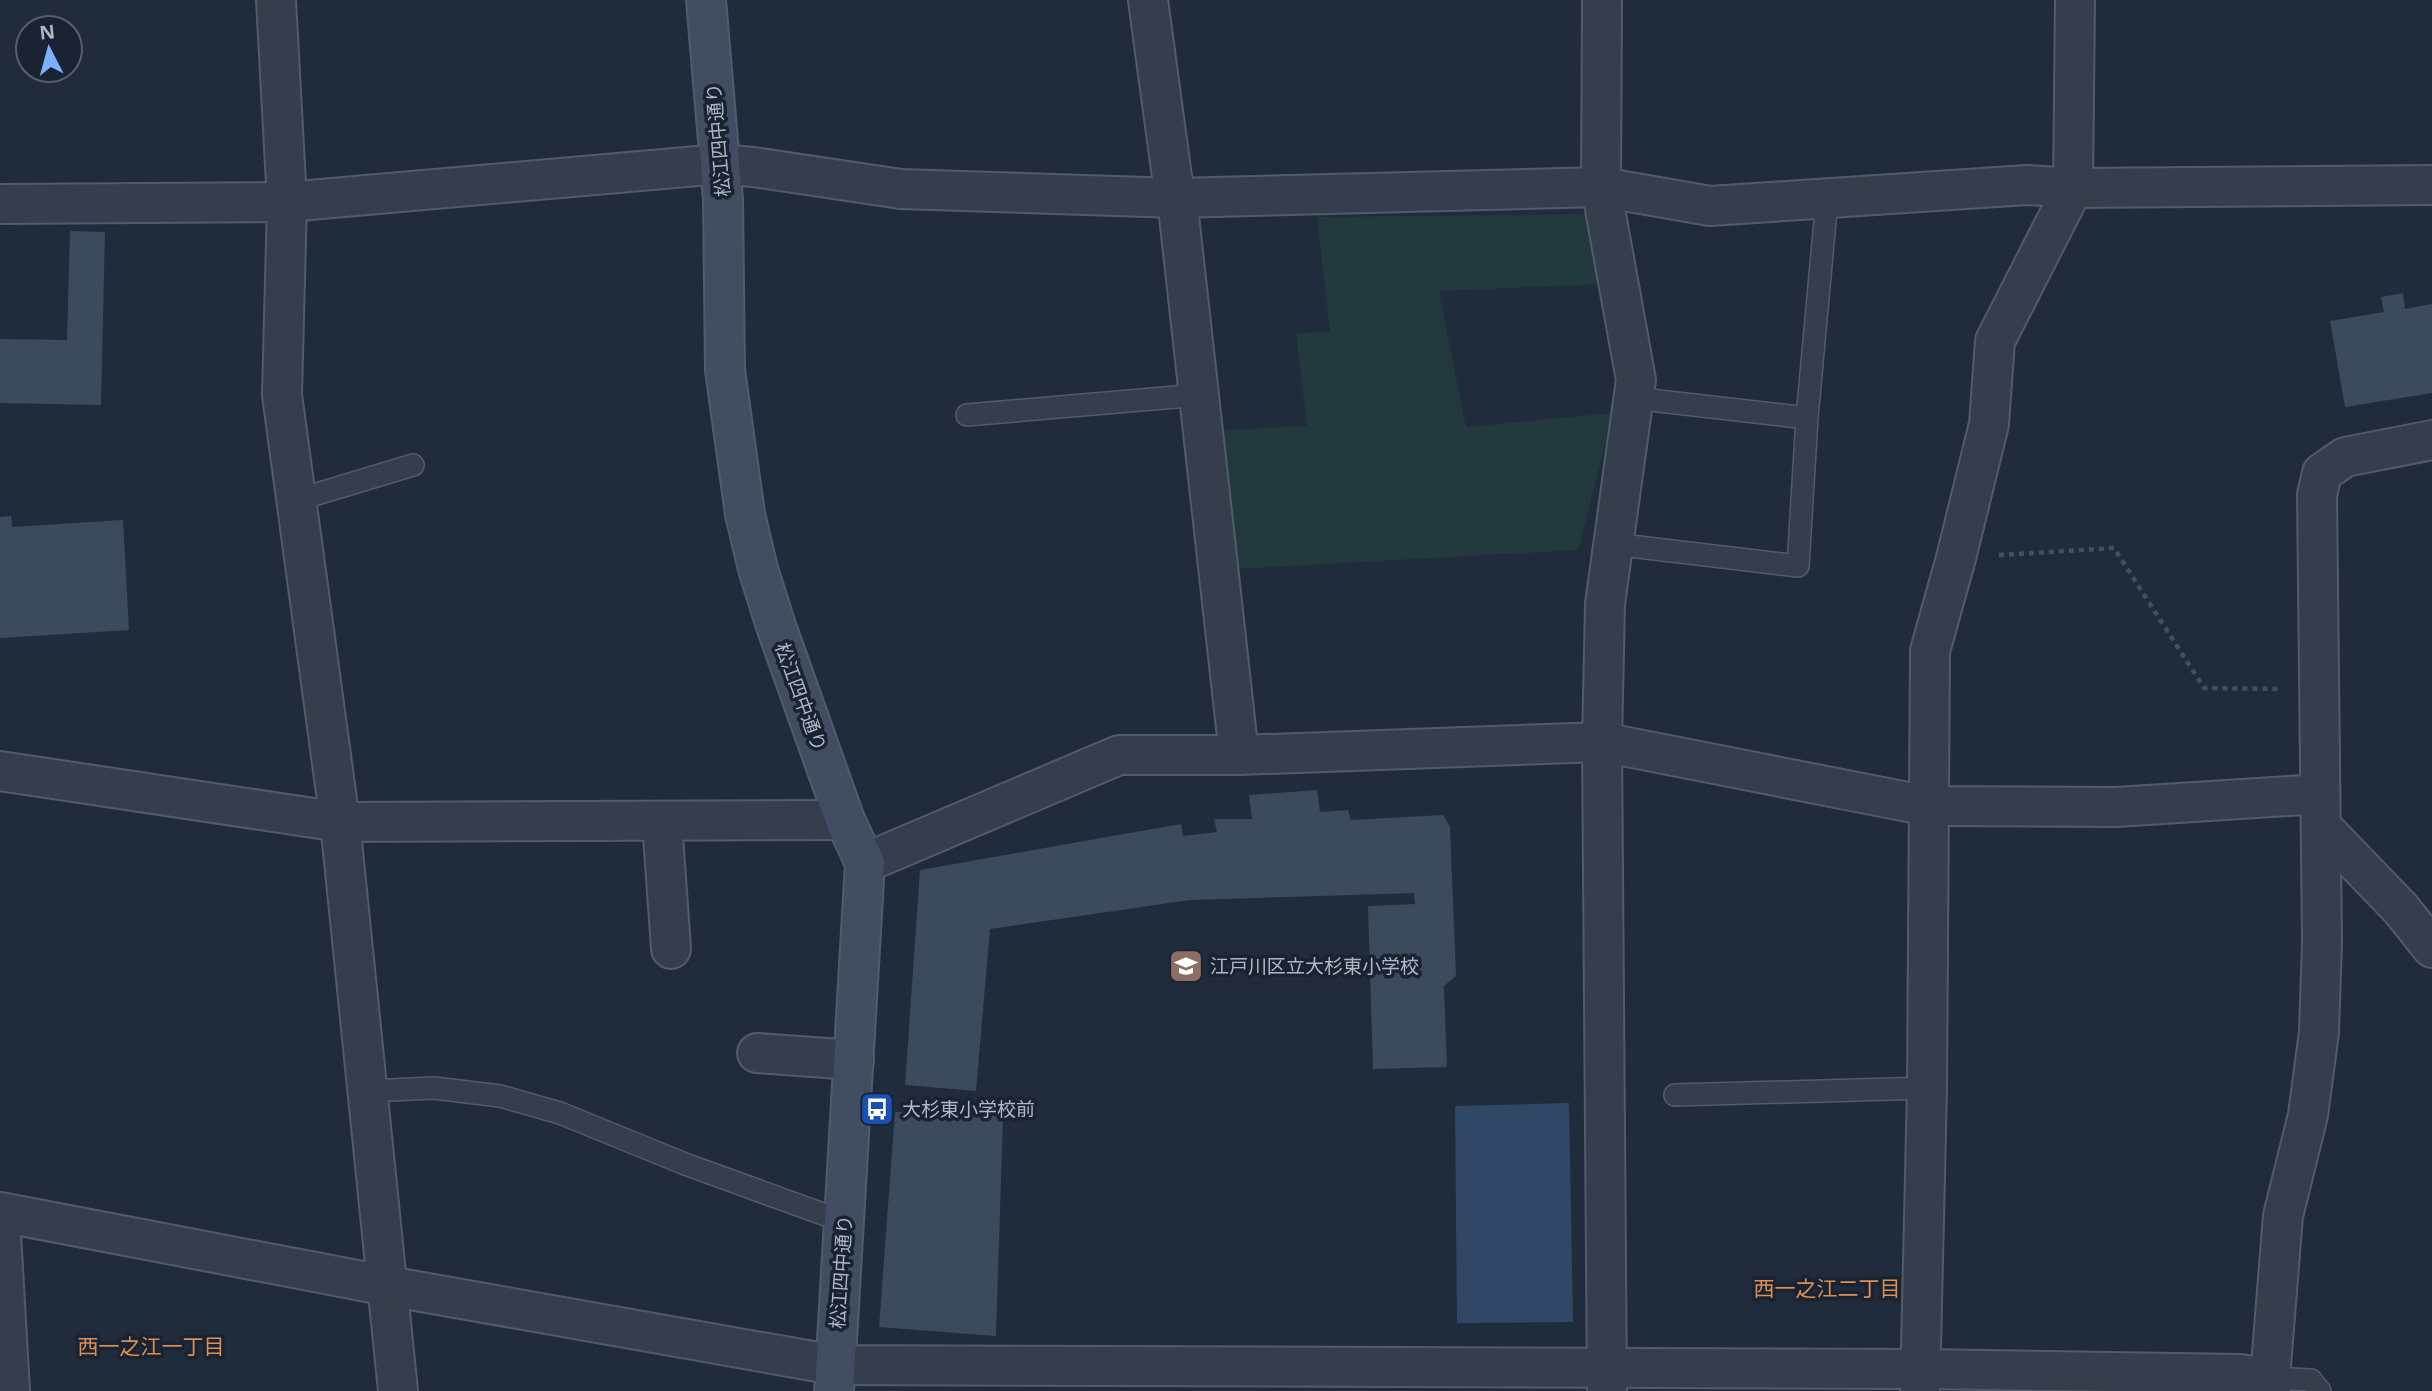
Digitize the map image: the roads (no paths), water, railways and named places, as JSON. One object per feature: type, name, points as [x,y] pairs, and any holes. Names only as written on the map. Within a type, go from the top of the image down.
[{"type":"street","points":[[276,0],[287,202],[282,396],[340,822],[398,1391]]},
{"type":"street","name":"松江四中通り","points":[[706,0],[724,232],[725,370],[745,514],[758,569],[776,626],[845,820],[864,863],[835,1378]]},
{"type":"street","points":[[1148,0],[1177,198],[1238,755]]},
{"type":"street","points":[[1602,0],[1601,187],[1636,380],[1605,604],[1602,742],[1607,1380]]},
{"type":"street","points":[[1920,1380],[1927,1088],[1930,651],[1989,425],[1995,341],[2073,188],[2075,0]]},
{"type":"street","points":[[0,204],[287,202],[720,164],[901,189],[1177,198],[1601,187],[1710,206],[2027,185],[2073,188],[2432,186]]},
{"type":"street","points":[[10,1391],[0,1214],[388,1286],[835,1378],[1920,1380],[2240,1374],[2270,1384],[2283,1216],[2308,1115],[2319,1032],[2322,942],[2317,495],[2322,473],[2345,457],[2432,440]]},
{"type":"street","points":[[864,863],[1119,755],[1238,755],[1602,742],[1928,806],[2320,810],[2432,948]]},
{"type":"street","points":[[0,771],[340,822],[845,820]]},
{"type":"street","points":[[662,821],[671,949]]},
{"type":"street","points":[[757,1053],[854,1060]]},
{"type":"lane","points":[[1613,544],[1798,566],[1807,418],[1827,199]]},
{"type":"lane","points":[[967,415],[1199,396]]},
{"type":"lane","points":[[1633,398],[1807,418]]},
{"type":"lane","points":[[297,500],[413,465]]},
{"type":"lane","points":[[368,1091],[434,1088],[512,1100],[560,1113],[685,1164],[845,1222]]},
{"type":"lane","points":[[1675,1095],[1927,1088]]},
{"type":"lane","points":[[2270,1384],[2311,1380],[2320,1391]]},
{"type":"water","points":[[1569,1103],[1573,1322],[1457,1323],[1455,1106]]},
{"type":"place","name":"江戸川区立大杉東小学校","points":[[1186,966]]},
{"type":"place","name":"大杉東小学校前","points":[[877,1109]]},
{"type":"district","name":"西一之江二丁目","points":[[1827,1289]]},
{"type":"district","name":"西一之江一丁目","points":[[151,1347]]}]
